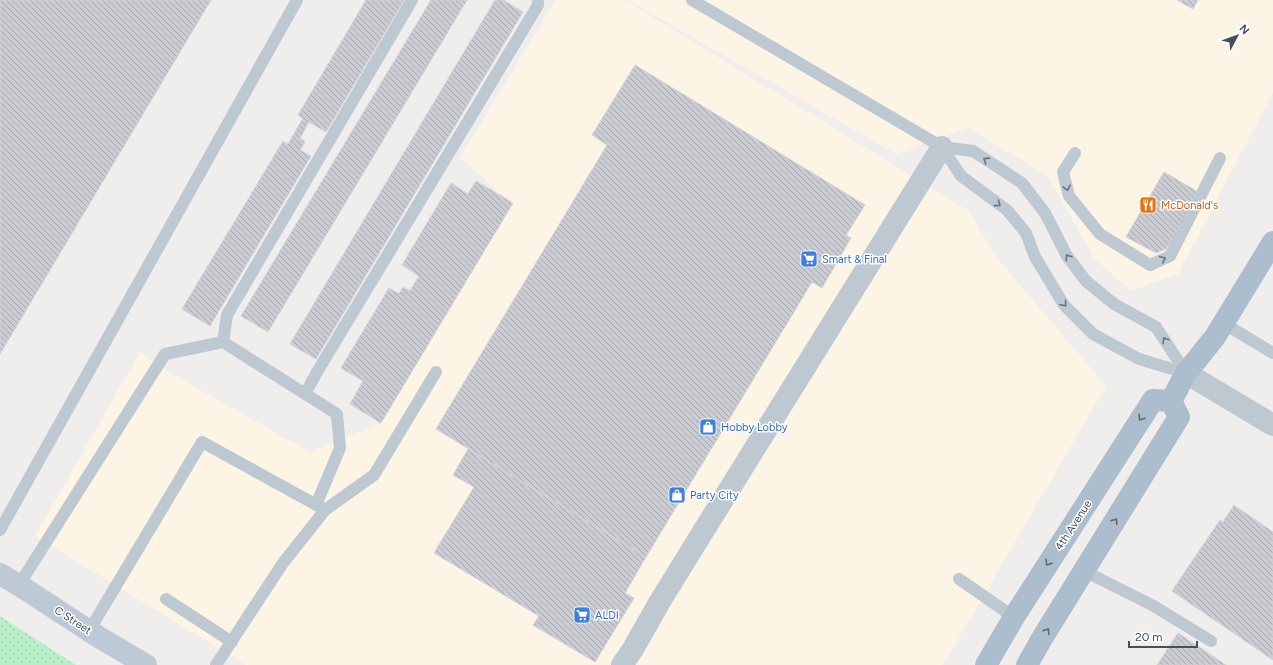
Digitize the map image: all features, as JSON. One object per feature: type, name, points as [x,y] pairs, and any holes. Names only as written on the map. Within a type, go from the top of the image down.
[{"type":"main road","points":[[1027,665],[1179,417],[1170,401],[1186,373],[1215,337],[1272,246]]},
{"type":"main road","name":"4th Avenue","points":[[986,665],[1014,617],[1153,400],[1170,401]]},
{"type":"main road","name":"C Street","points":[[0,574],[89,631],[146,665]]},
{"type":"street","points":[[622,665],[684,562],[942,147]]},
{"type":"street","points":[[1186,373],[1273,425]]},
{"type":"lane","points":[[0,530],[297,0]]},
{"type":"lane","points":[[223,342],[226,315],[412,0]]},
{"type":"lane","points":[[305,394],[538,5],[538,0]]},
{"type":"lane","points":[[692,0],[942,147],[973,151],[1022,183],[1045,213],[1067,256],[1086,281],[1114,304],[1156,327],[1186,373]]},
{"type":"lane","points":[[942,147],[961,176],[1007,210],[1026,233],[1035,257],[1064,305],[1092,334],[1139,359],[1186,373]]},
{"type":"lane","points":[[1075,153],[1063,172],[1069,196],[1100,234],[1150,265],[1170,256],[1220,158]]},
{"type":"lane","points":[[1224,321],[1273,353]]},
{"type":"lane","points":[[19,585],[165,354],[223,342],[337,414],[340,448],[321,507],[216,665]]},
{"type":"lane","points":[[321,507],[374,475],[436,372]]},
{"type":"lane","points":[[89,631],[202,442],[321,507]]},
{"type":"lane","points":[[1084,571],[1152,605],[1211,641]]},
{"type":"lane","points":[[959,579],[1014,617]]},
{"type":"lane","points":[[166,599],[232,642]]},
{"type":"shaded area","points":[[556,0],[625,0],[969,211],[996,257],[1106,386],[943,665],[246,665],[35,536],[140,352],[172,374],[310,452],[381,423],[513,204],[460,158]]},
{"type":"shaded area","points":[[628,0],[1273,0],[1273,92],[1178,274],[1131,291],[1094,258],[1048,176],[969,128],[896,154]]},
{"type":"green space","points":[[0,616],[76,665],[0,665]]},
{"type":"building","points":[[0,0],[211,0],[0,354]]},
{"type":"building","points":[[366,0],[404,0],[326,132],[309,122],[300,138],[305,142],[300,150],[311,156],[210,326],[182,309],[283,141],[288,144],[303,118],[298,115]]},
{"type":"building","points":[[431,0],[467,0],[268,332],[241,316]]},
{"type":"building","points":[[495,0],[503,0],[523,12],[316,359],[290,344]]},
{"type":"building","points":[[1177,0],[1198,0],[1193,9]]},
{"type":"building","points":[[635,65],[865,205],[846,235],[851,238],[822,288],[812,282],[646,557],[436,429],[607,145],[592,135]]},
{"type":"building","points":[[1164,172],[1200,193],[1166,249],[1156,253],[1126,237]]},
{"type":"building","points":[[476,181],[513,203],[381,423],[350,404],[363,381],[341,368],[389,288],[399,294],[403,287],[410,291],[419,276],[402,265],[451,183],[468,194]]},
{"type":"building","points":[[468,449],[646,557],[625,593],[634,598],[595,662],[533,625],[539,616],[434,553],[474,487],[453,475]]},
{"type":"building","points":[[1234,505],[1273,532],[1273,660],[1172,591],[1220,520],[1223,522]]},
{"type":"building","points":[[1178,633],[1226,665],[1157,665]]},
{"type":"place","name":"McDonald's","points":[[1148,205]]},
{"type":"place","name":"Smart & Final","points":[[809,259]]},
{"type":"place","name":"Hobby Lobby","points":[[708,427]]},
{"type":"place","name":"Party City","points":[[677,495]]},
{"type":"place","name":"ALDI","points":[[582,615]]}]
